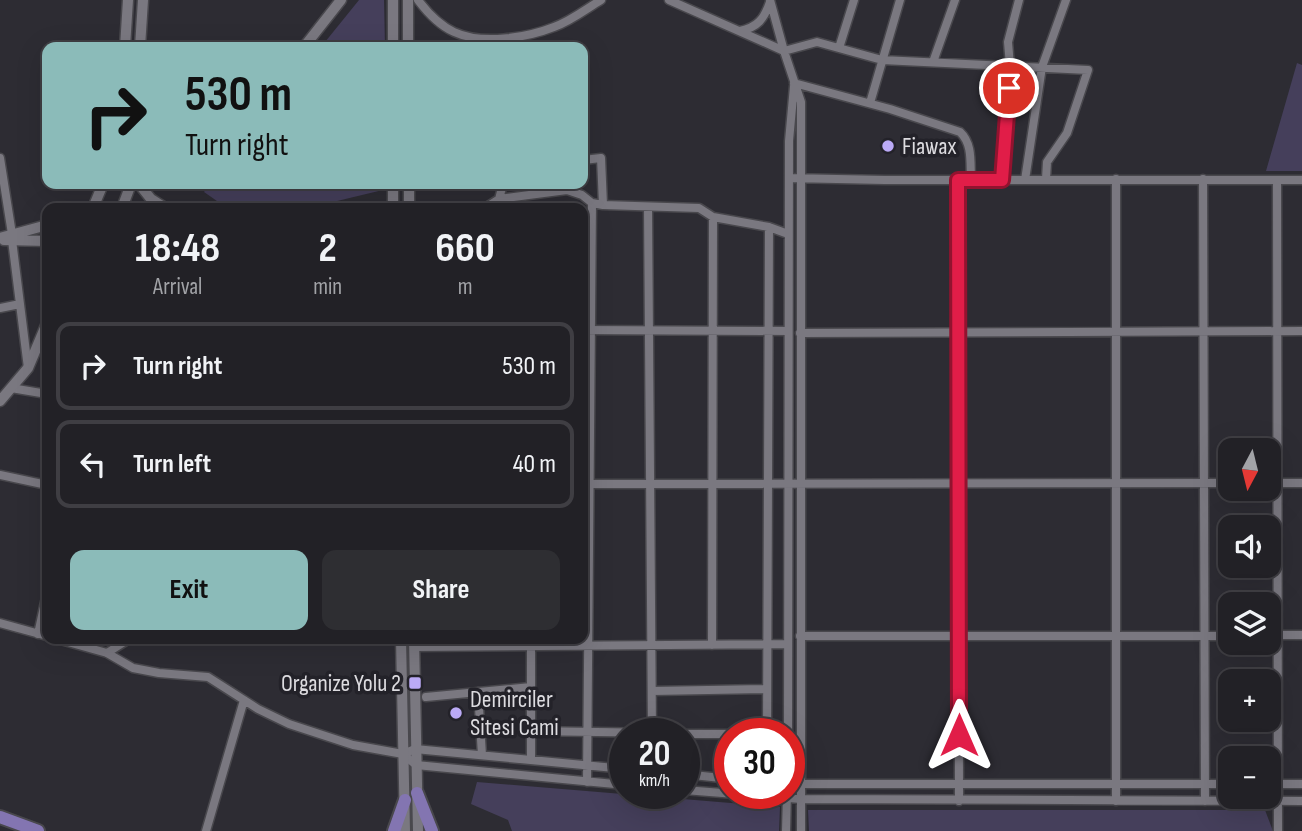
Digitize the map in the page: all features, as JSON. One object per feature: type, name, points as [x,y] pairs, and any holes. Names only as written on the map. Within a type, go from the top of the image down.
[{"type":"highway","points":[[394,831],[411,796]]},
{"type":"highway","points":[[411,796],[432,831]]},
{"type":"highway","points":[[0,817],[38,831]]},
{"type":"street","points":[[125,42],[128,0]]},
{"type":"street","points":[[140,42],[143,0]]},
{"type":"street","points":[[308,42],[341,0]]},
{"type":"street","points":[[393,0],[393,42]]},
{"type":"street","points":[[408,0],[408,42]]},
{"type":"street","points":[[421,2],[437,20],[457,33],[500,38],[525,35],[557,26],[601,0]]},
{"type":"street","points":[[670,0],[784,51],[817,42],[882,60],[1088,70],[1067,133],[1047,162],[1046,179]]},
{"type":"street","points":[[839,48],[854,0]]},
{"type":"street","points":[[870,103],[900,0]]},
{"type":"street","points":[[933,62],[955,0]]},
{"type":"street","points":[[1002,180],[1010,66],[1008,42],[1019,0]]},
{"type":"street","points":[[1025,180],[1042,67],[1066,0]]},
{"type":"street","points":[[740,31],[751,29],[761,22],[770,1]]},
{"type":"street","points":[[770,1],[801,102],[801,718]]},
{"type":"street","points":[[794,83],[870,103],[960,132],[966,137],[970,147],[971,180]]},
{"type":"street","points":[[788,718],[788,234],[789,141],[794,83]]},
{"type":"street","points":[[0,158],[4,206],[12,237],[28,368]]},
{"type":"street","points":[[588,159],[601,158],[603,205]]},
{"type":"street","points":[[789,178],[1302,180]]},
{"type":"street","points":[[1116,179],[1116,801]]},
{"type":"street","points":[[1203,179],[1205,801]]},
{"type":"street","points":[[958,180],[959,801]]},
{"type":"street","points":[[1274,438],[1277,180]]},
{"type":"street","points":[[143,189],[157,203]]},
{"type":"street","points":[[499,199],[502,189]]},
{"type":"street","points":[[493,203],[499,199],[567,190],[603,205],[699,208],[713,217],[769,227],[788,234]]},
{"type":"street","points":[[588,244],[592,202]]},
{"type":"street","points":[[648,207],[652,718]]},
{"type":"street","points":[[712,645],[713,217]]},
{"type":"street","points":[[0,239],[42,227]]},
{"type":"street","points":[[767,718],[769,227]]},
{"type":"street","points":[[12,237],[42,240]]},
{"type":"street","points":[[0,308],[20,304]]},
{"type":"street","points":[[588,330],[788,331]]},
{"type":"street","points":[[800,333],[1302,331]]},
{"type":"street","points":[[0,401],[28,368],[42,334]]},
{"type":"street","points":[[36,348],[42,341]]},
{"type":"street","points":[[11,388],[42,393]]},
{"type":"street","points":[[0,475],[42,484]]},
{"type":"street","points":[[588,484],[1218,483]]},
{"type":"street","points":[[1281,483],[1302,483]]},
{"type":"street","points":[[1273,501],[1273,592]]},
{"type":"street","points":[[587,782],[588,592]]},
{"type":"street","points":[[0,623],[42,635]]},
{"type":"street","points":[[1281,635],[1302,635]]},
{"type":"street","points":[[800,636],[1218,636]]},
{"type":"street","points":[[75,644],[107,653],[133,668],[208,677],[289,724],[379,751],[403,754],[415,749],[609,767]]},
{"type":"street","points":[[107,653],[121,644]]},
{"type":"street","points":[[401,644],[403,754],[418,831]]},
{"type":"street","points":[[405,831],[416,765],[420,644]]},
{"type":"street","points":[[531,644],[531,760]]},
{"type":"street","points":[[550,644],[788,644]]},
{"type":"street","points":[[1273,655],[1273,746]]},
{"type":"street","points":[[426,697],[531,687]]},
{"type":"street","points":[[652,691],[767,689]]},
{"type":"street","points":[[478,692],[482,755]]},
{"type":"street","points":[[206,831],[244,700]]},
{"type":"street","points":[[531,731],[609,732]]},
{"type":"street","points":[[403,754],[416,765],[609,784]]},
{"type":"street","points":[[805,784],[1218,784]]},
{"type":"street","points":[[1281,784],[1302,784]]},
{"type":"street","points":[[805,799],[1218,801]]},
{"type":"street","points":[[1281,801],[1302,801]]},
{"type":"street","points":[[786,831],[787,809]]},
{"type":"street","points":[[801,809],[801,831]]},
{"type":"street","points":[[1278,809],[1278,831]]},
{"type":"shaded area","points":[[359,0],[384,0],[385,42],[325,42]]},
{"type":"shaded area","points":[[1297,63],[1302,65],[1302,171],[1266,171]]},
{"type":"shaded area","points":[[206,189],[387,189],[329,203],[220,203],[204,192]]},
{"type":"shaded area","points":[[477,782],[609,793],[609,809],[700,809],[700,800],[714,802],[714,809],[780,809],[779,831],[512,831],[508,820],[471,804]]},
{"type":"shaded area","points":[[808,810],[1265,810],[1273,831],[809,831]]},
{"type":"place","name":"Fiawax","points":[[888,146]]},
{"type":"place","name":"Organize Yolu 2","points":[[415,683]]},
{"type":"place","name":"Demirciler Sitesi Cami","points":[[456,713]]},
{"type":"route","points":[[959,735],[958,180],[1002,180],[1009,88]]}]
